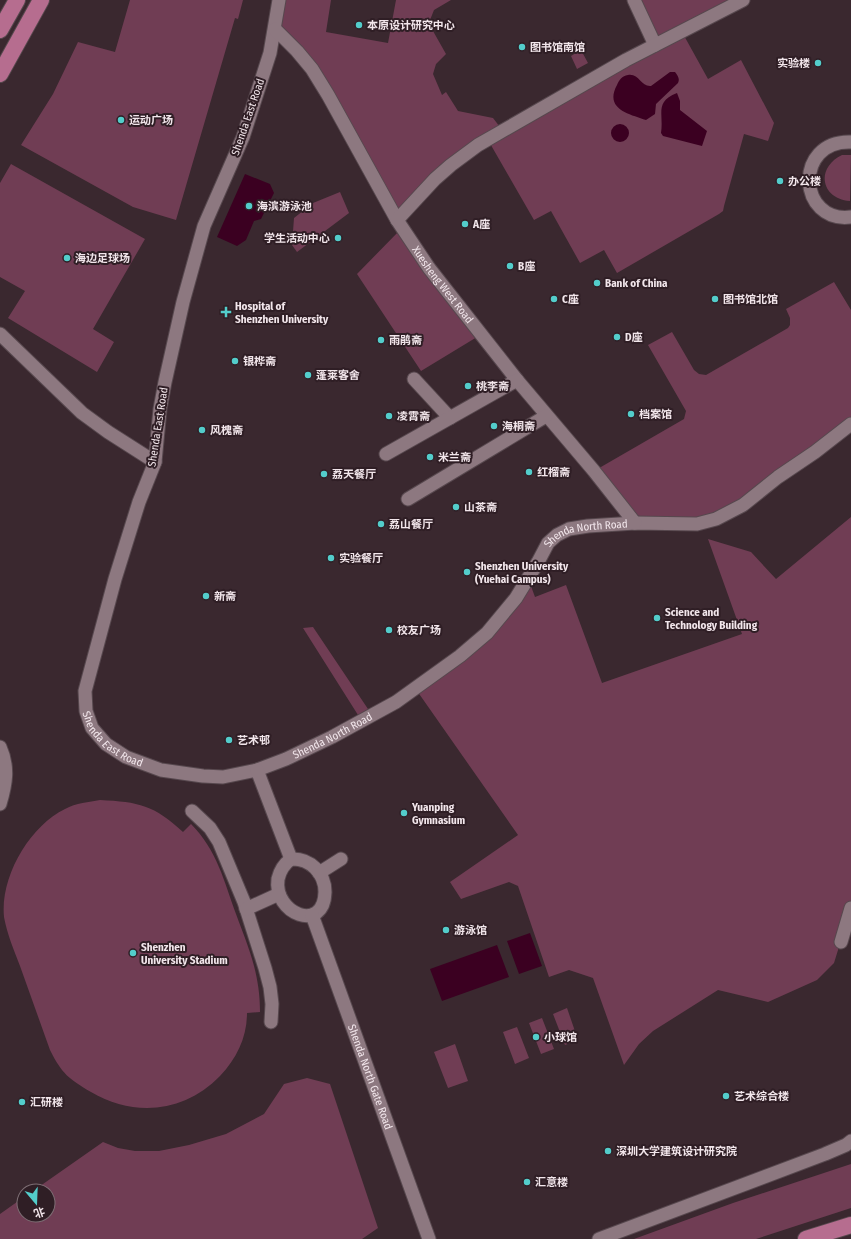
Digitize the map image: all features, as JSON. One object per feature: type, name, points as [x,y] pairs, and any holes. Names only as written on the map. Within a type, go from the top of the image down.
[{"type":"main road","points":[[0,30],[17,0]]},
{"type":"main road","points":[[0,74],[42,0]]},
{"type":"main road","points":[[806,1239],[851,1225]]},
{"type":"street","name":"Shenda East Road","points":[[257,770],[223,777],[203,776],[161,770],[126,757],[106,744],[92,728],[86,711],[86,691],[107,607],[139,502],[155,462],[160,409],[165,382],[183,302],[204,226],[243,137],[270,53],[279,0]]},
{"type":"street","points":[[634,0],[655,45]]},
{"type":"street","points":[[397,220],[450,165],[478,145],[655,45],[743,0]]},
{"type":"street","name":"Xuesheng West Road","points":[[275,29],[297,51],[312,69],[397,220],[429,268],[546,416],[594,471],[635,523]]},
{"type":"street","points":[[851,142],[835,144],[827,147],[815,159],[809,176],[811,193],[819,206],[831,214],[851,217]]},
{"type":"street","points":[[0,334],[74,406],[95,423],[155,462]]},
{"type":"street","points":[[414,379],[450,418]]},
{"type":"street","points":[[386,454],[517,380]]},
{"type":"street","points":[[408,499],[546,416]]},
{"type":"street","name":"Shenda North Road","points":[[257,770],[286,760],[390,705],[460,656],[487,633],[516,598],[548,543],[557,535],[569,529],[588,526],[635,523],[697,524],[716,519],[743,506],[778,476],[815,452],[851,424]]},
{"type":"street","points":[[0,747],[4,758],[6,775],[0,804]]},
{"type":"street","points":[[257,770],[292,859]]},
{"type":"street","points":[[192,811],[210,828],[219,842],[246,909],[270,987],[272,1004],[271,1022]]},
{"type":"street","points":[[292,859],[297,859],[313,866],[319,873],[323,880],[325,896],[321,907],[312,915],[299,915],[283,902],[279,894],[278,877],[281,869],[286,862],[292,859]]},
{"type":"street","points":[[319,873],[340,859]]},
{"type":"street","points":[[246,909],[279,894]]},
{"type":"street","points":[[840,942],[851,908]]},
{"type":"street","name":"Shenda North Gate Road","points":[[312,915],[429,1239]]},
{"type":"street","points":[[599,1239],[825,1154],[846,1145],[851,1141]]},
{"type":"shaded area","name":"运动广场","points":[[130,0],[243,0],[238,19],[235,18],[176,220],[133,207],[21,145],[53,94],[78,42],[115,52]]},
{"type":"shaded area","points":[[279,0],[331,0],[326,32],[388,43],[396,0],[451,0],[434,10],[430,20],[433,31],[446,54],[436,64],[433,74],[442,95],[446,92],[458,111],[493,118],[503,131],[655,45],[634,0],[743,0],[682,32],[708,79],[741,60],[774,123],[768,141],[744,134],[723,211],[617,273],[604,250],[580,263],[551,211],[534,220],[488,140],[397,220],[328,95],[275,29]]},
{"type":"shaded area","points":[[581,50],[588,63],[577,69],[571,56]]},
{"type":"shaded area","points":[[670,72],[676,73],[679,82],[656,104],[655,114],[646,120],[626,113],[616,105],[614,93],[619,81],[624,76],[635,76],[648,86],[651,86]]},
{"type":"shaded area","points":[[677,93],[680,101],[680,110],[707,131],[702,146],[663,136],[661,133],[662,109],[665,100]]},
{"type":"shaded area","points":[[616,124],[624,124],[629,129],[627,140],[624,142],[616,142],[611,137],[611,129]]},
{"type":"shaded area","points":[[842,155],[851,155],[850,201],[840,199],[833,195],[825,182],[825,175],[828,167],[833,161]]},
{"type":"shaded area","name":"海边足球场","points":[[11,164],[145,239],[93,329],[114,342],[97,372],[8,318],[25,291],[0,277],[0,183]]},
{"type":"shaded area","name":"海滨游泳池","points":[[245,174],[270,184],[274,193],[261,219],[254,221],[246,240],[237,246],[217,237]]},
{"type":"shaded area","points":[[340,192],[349,213],[297,252],[292,245],[294,218],[313,203]]},
{"type":"shaded area","points":[[400,230],[477,337],[421,371],[357,274]]},
{"type":"shaded area","points":[[834,282],[851,310],[851,424],[716,519],[635,523],[594,471],[684,419],[686,411],[648,345],[672,332],[694,370],[699,374],[706,375],[788,328],[790,325],[790,318],[786,309]]},
{"type":"shaded area","points":[[851,517],[851,908],[834,963],[817,980],[768,1002],[718,990],[653,1031],[639,1044],[624,1065],[593,978],[569,970],[549,977],[518,886],[509,882],[461,899],[450,882],[518,835],[415,688],[460,656],[528,578],[535,597],[566,585],[602,683],[742,634],[708,539],[751,552],[776,579]]},
{"type":"shaded area","points":[[313,627],[368,709],[358,715],[303,628]]},
{"type":"shaded area","name":"Shenzhen University Stadium","points":[[100,800],[125,802],[145,807],[163,816],[183,832],[191,824],[200,834],[214,855],[219,866],[256,974],[260,998],[260,1012],[247,1013],[247,1022],[243,1039],[236,1054],[220,1076],[206,1088],[175,1104],[142,1108],[125,1106],[91,1092],[77,1083],[62,1070],[50,1050],[5,923],[4,901],[7,885],[12,869],[29,840],[40,827],[65,809],[78,804]]},
{"type":"shaded area","points":[[530,933],[542,966],[519,974],[507,941]]},
{"type":"shaded area","points":[[497,945],[509,977],[442,1001],[430,969]]},
{"type":"shaded area","points":[[567,1008],[578,1040],[565,1045],[553,1014]]},
{"type":"shaded area","points":[[542,1018],[554,1049],[541,1054],[529,1023]]},
{"type":"shaded area","points":[[517,1027],[529,1058],[515,1064],[503,1032]]},
{"type":"shaded area","points":[[455,1044],[468,1081],[448,1088],[434,1052]]},
{"type":"shaded area","points":[[307,1078],[330,1084],[378,1228],[362,1239],[0,1239],[0,1214],[16,1203],[16,1223],[56,1223],[56,1183],[44,1183],[103,1142],[118,1148],[135,1151],[159,1151],[189,1145],[226,1134],[264,1114],[284,1084]]},
{"type":"shaded area","points":[[851,1164],[851,1208],[756,1239],[634,1239],[733,1203]]},
{"type":"place","name":"本原设计研究中心","points":[[359,25]]},
{"type":"place","name":"图书馆南馆","points":[[522,47]]},
{"type":"place","name":"实验楼","points":[[818,63]]},
{"type":"place","name":"运动广场","points":[[121,120]]},
{"type":"place","name":"办公楼","points":[[780,181]]},
{"type":"place","name":"海滨游泳池","points":[[249,206]]},
{"type":"place","name":"A座","points":[[465,224]]},
{"type":"place","name":"学生活动中心","points":[[338,238]]},
{"type":"place","name":"海边足球场","points":[[67,258]]},
{"type":"place","name":"B座","points":[[510,266]]},
{"type":"place","name":"Bank of China","points":[[597,283]]},
{"type":"place","name":"C座","points":[[554,299]]},
{"type":"place","name":"图书馆北馆","points":[[715,299]]},
{"type":"place","name":"Hospital of Shenzhen University","points":[[226,312]]},
{"type":"place","name":"D座","points":[[617,337]]},
{"type":"place","name":"雨鹃斋","points":[[381,340]]},
{"type":"place","name":"银桦斋","points":[[235,361]]},
{"type":"place","name":"蓬莱客舍","points":[[308,375]]},
{"type":"place","name":"桃李斋","points":[[468,386]]},
{"type":"place","name":"档案馆","points":[[631,414]]},
{"type":"place","name":"凌霄斋","points":[[389,416]]},
{"type":"place","name":"海桐斋","points":[[494,426]]},
{"type":"place","name":"风槐斋","points":[[202,430]]},
{"type":"place","name":"米兰斋","points":[[430,457]]},
{"type":"place","name":"红榴斋","points":[[529,472]]},
{"type":"place","name":"荔天餐厅","points":[[324,474]]},
{"type":"place","name":"山茶斋","points":[[456,507]]},
{"type":"place","name":"荔山餐厅","points":[[381,524]]},
{"type":"place","name":"实验餐厅","points":[[331,558]]},
{"type":"place","name":"Shenzhen University (Yuehai Campus)","points":[[467,572]]},
{"type":"place","name":"新斋","points":[[206,596]]},
{"type":"place","name":"Science and Technology Building","points":[[657,618]]},
{"type":"place","name":"校友广场","points":[[389,630]]},
{"type":"place","name":"艺术邨","points":[[229,740]]},
{"type":"place","name":"Yuanping Gymnasium","points":[[404,813]]},
{"type":"place","name":"游泳馆","points":[[446,930]]},
{"type":"place","name":"Shenzhen University Stadium","points":[[133,953]]},
{"type":"place","name":"小球馆","points":[[536,1037]]},
{"type":"place","name":"艺术综合楼","points":[[726,1096]]},
{"type":"place","name":"汇研楼","points":[[22,1102]]},
{"type":"place","name":"深圳大学建筑设计研究院","points":[[608,1151]]},
{"type":"place","name":"汇意楼","points":[[527,1182]]}]
